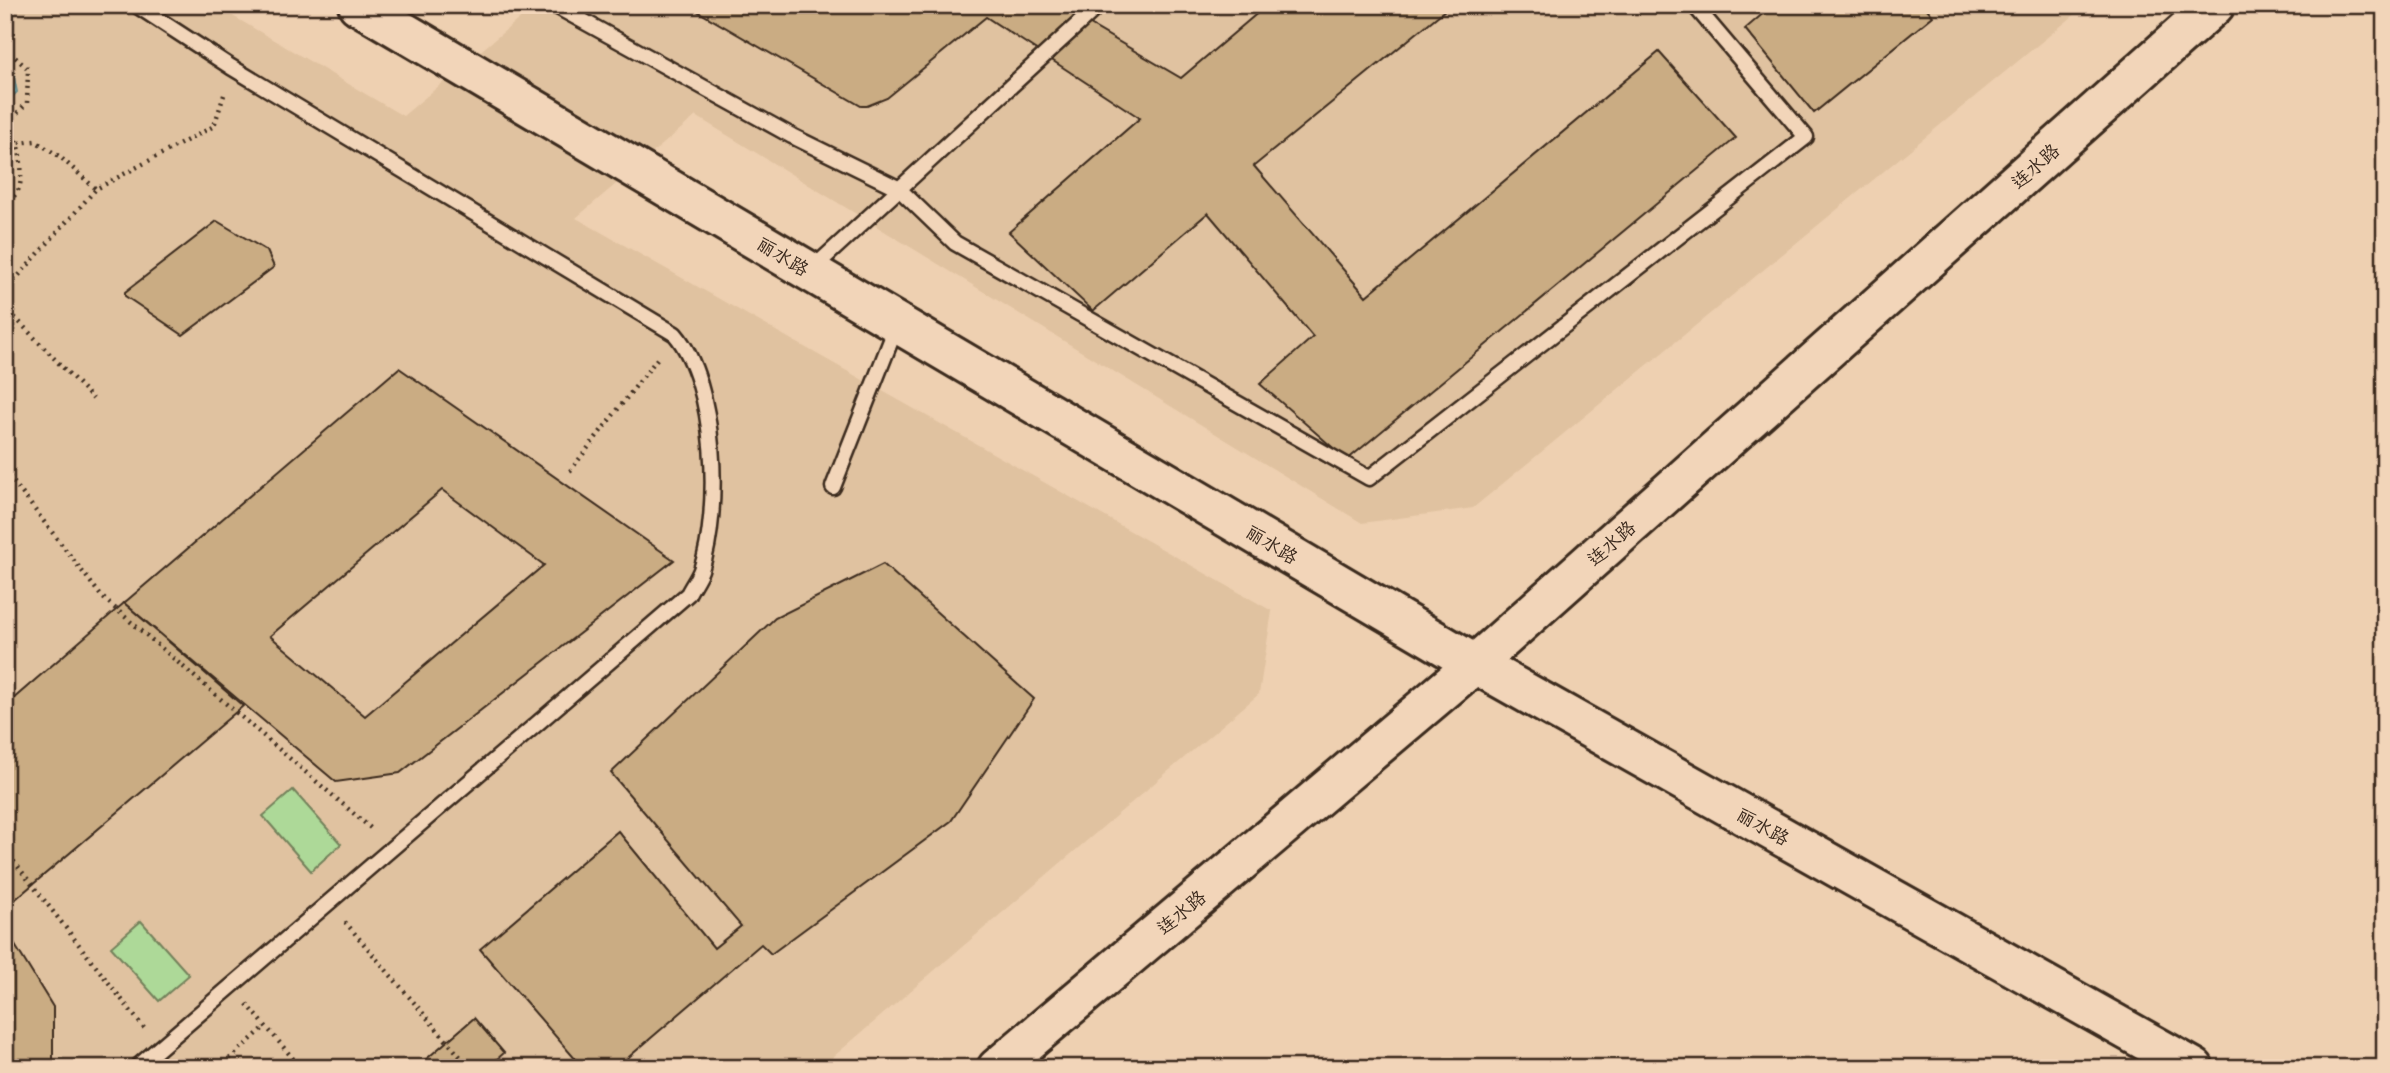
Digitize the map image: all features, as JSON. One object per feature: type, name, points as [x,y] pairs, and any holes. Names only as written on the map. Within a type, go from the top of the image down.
[{"type":"street","name":"丽水路","points":[[358,5],[1475,664],[2194,1068]]},
{"type":"street","name":"连水路","points":[[997,1068],[1475,664],[2215,5]]},
{"type":"lane","points":[[136,5],[231,67],[675,334],[693,361],[706,402],[711,471],[710,508],[701,570],[688,593],[136,1068]]},
{"type":"lane","points":[[554,5],[792,136],[898,188],[955,243],[1369,478],[1807,137],[1694,5]]},
{"type":"lane","points":[[809,271],[1099,5]]},
{"type":"lane","points":[[833,487],[898,324]]},
{"type":"path","points":[[5,48],[28,69],[27,103],[6,123],[13,129],[20,181],[19,189],[5,206]]},
{"type":"path","points":[[5,291],[96,189],[214,126],[231,67]]},
{"type":"path","points":[[16,143],[35,141],[58,156],[96,189]]},
{"type":"path","points":[[5,307],[93,399]]},
{"type":"path","points":[[570,471],[675,334]]},
{"type":"path","points":[[5,471],[102,597],[393,847]]},
{"type":"path","points":[[5,850],[159,1048]]},
{"type":"path","points":[[328,902],[470,1068]]},
{"type":"path","points":[[231,985],[301,1068]]},
{"type":"path","points":[[219,1068],[266,1026]]},
{"type":"shaded area","points":[[5,5],[214,5],[403,116],[525,14],[510,5],[2072,5],[2078,12],[1473,508],[1362,523],[696,116],[576,218],[1272,611],[1259,694],[820,1068],[5,1068]]},
{"type":"green space","points":[[293,790],[341,844],[311,871],[263,816]]},
{"type":"green space","points":[[141,921],[189,975],[159,1001],[111,947]]},
{"type":"water","points":[[5,61],[12,68],[17,92],[5,104]]},
{"type":"building","points":[[687,5],[1056,5],[1181,78],[1267,5],[1451,5],[1254,166],[1366,296],[1659,52],[1736,138],[1347,460],[1260,384],[1313,337],[1208,213],[1093,311],[1009,232],[1140,118],[986,17],[887,98],[861,106]]},
{"type":"building","points":[[1773,5],[1924,5],[1933,16],[1814,113],[1745,29]]},
{"type":"building","points":[[217,221],[267,251],[274,267],[183,335],[125,296],[125,292]]},
{"type":"building","points":[[399,368],[674,560],[400,773],[336,782],[124,603]],"holes":[[[442,490],[544,565],[365,716],[270,636]]]},
{"type":"building","points":[[883,564],[1034,699],[951,821],[771,954],[761,944],[616,1068],[583,1068],[480,949],[618,831],[714,948],[741,926],[611,773],[775,618]]},
{"type":"building","points":[[124,603],[243,706],[5,908],[5,706]]},
{"type":"building","points":[[5,929],[53,1007],[53,1068],[5,1068]]},
{"type":"building","points":[[474,1018],[504,1053],[487,1068],[416,1068]]}]
